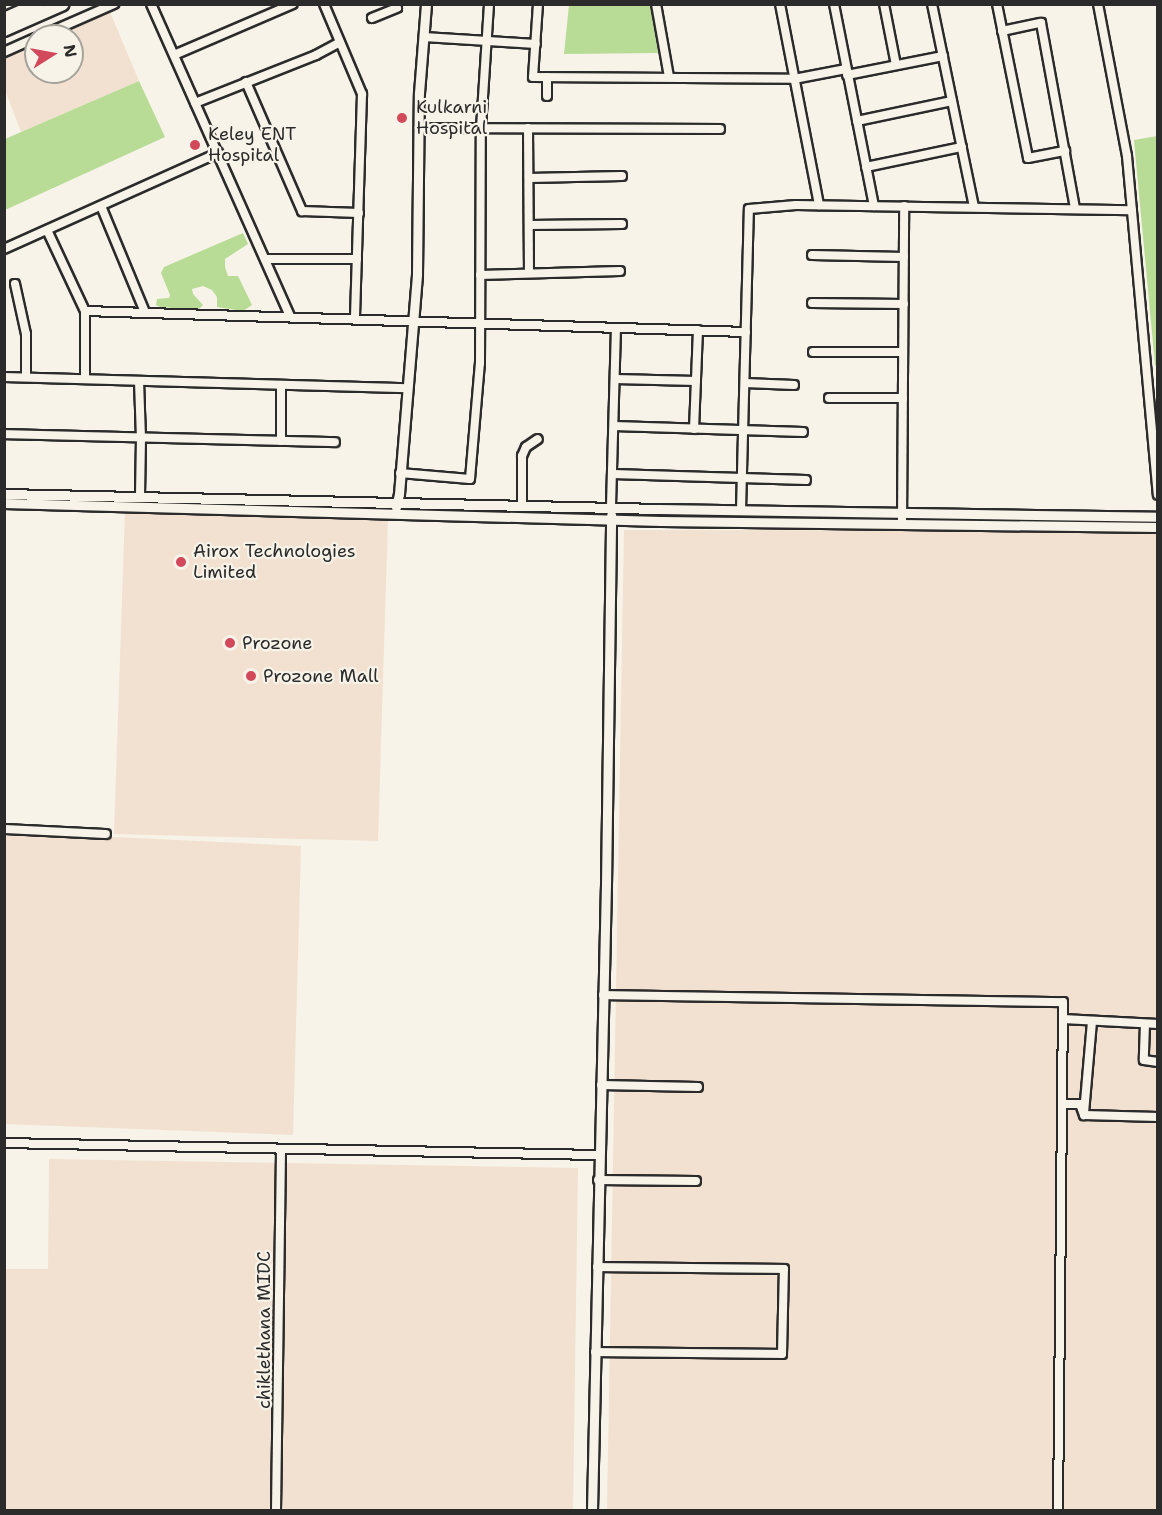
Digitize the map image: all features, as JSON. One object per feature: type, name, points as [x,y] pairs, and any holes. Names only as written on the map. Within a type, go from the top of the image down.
[{"type":"highway","points":[[4,19],[38,4]]},
{"type":"highway","points":[[4,30],[63,4]]},
{"type":"street","points":[[68,24],[114,4]]},
{"type":"street","points":[[151,4],[290,316]]},
{"type":"street","points":[[174,55],[293,4]]},
{"type":"street","points":[[324,4],[362,94],[356,319]]},
{"type":"street","points":[[400,506],[400,473],[417,274],[419,128],[426,4]]},
{"type":"street","points":[[400,473],[470,479],[480,363],[481,128],[489,4]]},
{"type":"street","points":[[538,4],[533,77],[794,79],[943,56]]},
{"type":"street","points":[[656,4],[669,77]]},
{"type":"street","points":[[780,4],[819,205]]},
{"type":"street","points":[[834,4],[874,206]]},
{"type":"street","points":[[884,4],[896,65]]},
{"type":"street","points":[[932,4],[974,207]]},
{"type":"street","points":[[997,4],[1028,158],[1065,151]]},
{"type":"street","points":[[1098,4],[1126,156],[1158,495]]},
{"type":"street","points":[[372,18],[382,9],[397,8]]},
{"type":"street","points":[[1002,31],[1041,23],[1075,209]]},
{"type":"street","points":[[424,37],[536,44]]},
{"type":"street","points":[[195,103],[316,55],[340,42]]},
{"type":"street","points":[[4,52],[24,43]]},
{"type":"street","points":[[547,96],[548,77]]},
{"type":"street","points":[[246,82],[302,211],[359,213]]},
{"type":"street","points":[[857,121],[952,101]]},
{"type":"street","points":[[419,128],[720,129]]},
{"type":"street","points":[[528,128],[529,273]]},
{"type":"street","points":[[866,167],[962,147]]},
{"type":"street","points":[[4,249],[218,153]]},
{"type":"street","points":[[529,178],[622,177]]},
{"type":"street","points":[[741,510],[749,209],[819,205],[1132,210]]},
{"type":"street","points":[[101,206],[145,312]]},
{"type":"street","points":[[902,518],[904,206]]},
{"type":"street","points":[[529,225],[622,224]]},
{"type":"street","points":[[47,230],[85,311],[85,379]]},
{"type":"street","points":[[812,255],[904,257]]},
{"type":"street","points":[[264,259],[357,259]]},
{"type":"street","points":[[480,275],[621,271]]},
{"type":"street","points":[[15,284],[26,334],[26,377]]},
{"type":"street","points":[[812,303],[904,304]]},
{"type":"street","points":[[85,311],[746,332]]},
{"type":"street","points":[[592,1510],[616,328]]},
{"type":"street","points":[[694,429],[698,330]]},
{"type":"street","points":[[813,352],[903,352]]},
{"type":"street","points":[[4,377],[408,388]]},
{"type":"street","points":[[615,379],[696,381]]},
{"type":"street","points":[[139,381],[140,498]]},
{"type":"street","points":[[745,382],[794,385]]},
{"type":"street","points":[[281,385],[281,441]]},
{"type":"street","points":[[829,398],[903,398]]},
{"type":"street","points":[[614,426],[803,432]]},
{"type":"street","points":[[4,434],[335,442]]},
{"type":"street","points":[[522,506],[523,452],[538,439]]},
{"type":"street","points":[[612,474],[806,480]]},
{"type":"street","points":[[4,494],[400,506],[611,519],[1158,517]]},
{"type":"street","points":[[4,503],[611,506],[902,518]]},
{"type":"street","points":[[977,519],[1158,527]]},
{"type":"street","points":[[4,829],[106,834]]},
{"type":"street","points":[[603,995],[1063,1002],[1058,1510]]},
{"type":"street","points":[[1063,1019],[1158,1024]]},
{"type":"street","points":[[1084,1115],[1092,1021]]},
{"type":"street","points":[[1145,1024],[1144,1060],[1158,1062]]},
{"type":"street","points":[[601,1085],[698,1088]]},
{"type":"street","points":[[1062,1104],[1080,1104],[1084,1115]]},
{"type":"street","points":[[1084,1115],[1158,1117]]},
{"type":"street","points":[[4,1143],[599,1155]]},
{"type":"street","name":"chiklethana MIDC","points":[[276,1510],[281,1149]]},
{"type":"street","points":[[598,1180],[696,1181]]},
{"type":"street","points":[[595,1352],[783,1354],[784,1269],[597,1267]]},
{"type":"shaded area","points":[[110,12],[139,81],[21,132],[5,90],[4,59],[24,50],[24,84],[84,84],[83,24]]},
{"type":"shaded area","name":"Prozone Mall","points":[[125,512],[388,518],[378,841],[114,834]]},
{"type":"shaded area","points":[[624,530],[1157,531],[1157,1510],[607,1510]]},
{"type":"shaded area","points":[[5,836],[114,837],[301,846],[293,1135],[5,1124]]},
{"type":"shaded area","points":[[49,1159],[578,1168],[573,1510],[5,1510],[4,1269],[48,1269]]},
{"type":"green space","points":[[569,5],[650,5],[658,53],[564,54]]},
{"type":"green space","points":[[139,81],[165,137],[5,210],[5,139]]},
{"type":"green space","points":[[1158,136],[1157,367],[1134,140]]},
{"type":"green space","points":[[243,233],[248,244],[225,259],[225,267],[228,276],[238,276],[252,305],[243,311],[217,307],[217,297],[212,290],[203,286],[192,289],[193,294],[203,305],[198,310],[156,305],[157,299],[169,298],[170,295],[161,273],[164,267]]},
{"type":"place","name":"Kulkarni Hospital","points":[[402,118]]},
{"type":"place","name":"Keley ENT Hospital","points":[[195,145]]},
{"type":"place","name":"Airox Technologies Limited","points":[[181,562]]},
{"type":"place","name":"Prozone","points":[[230,643]]},
{"type":"place","name":"Prozone Mall","points":[[251,676]]}]
